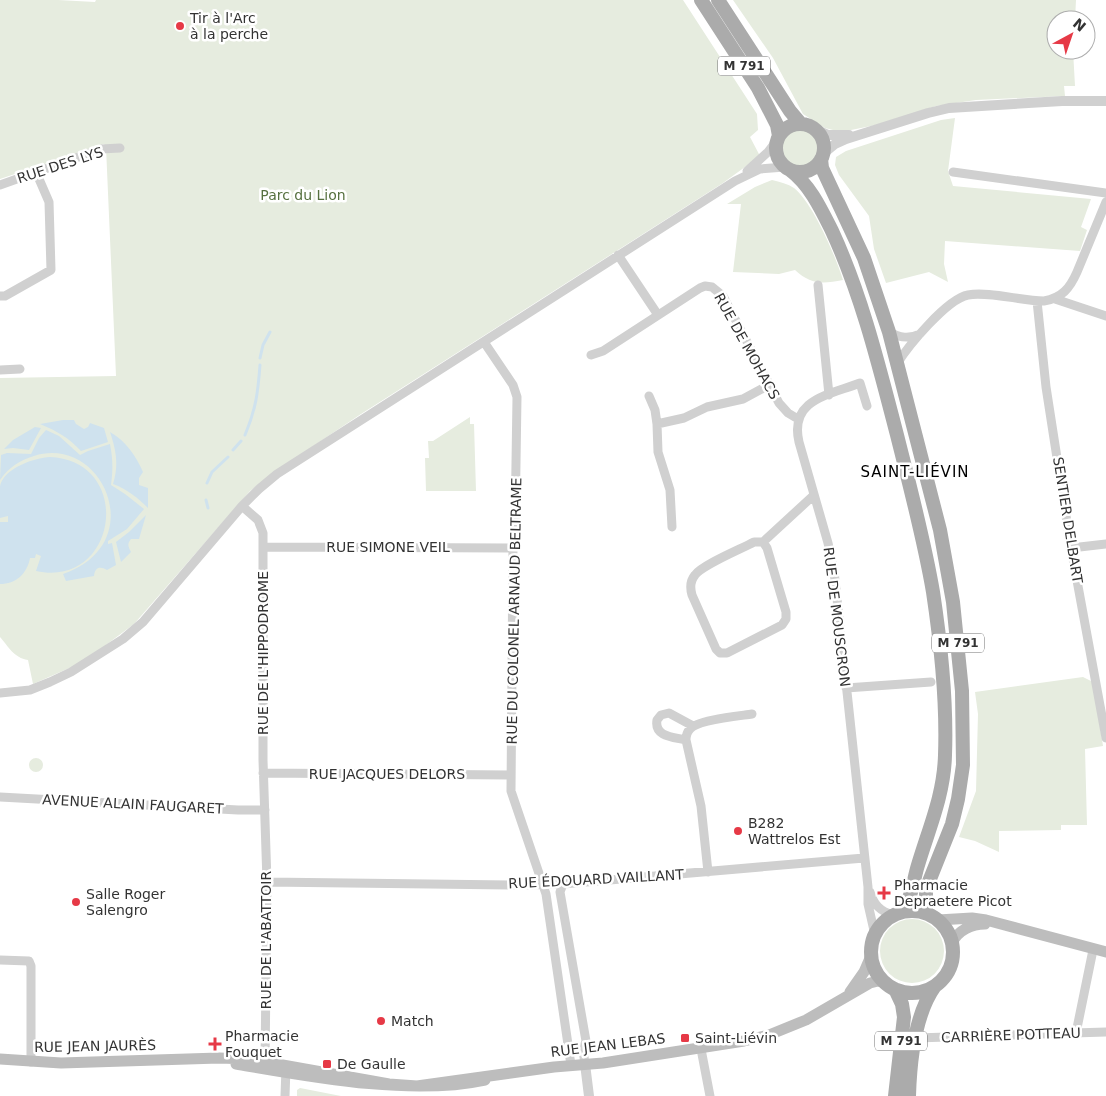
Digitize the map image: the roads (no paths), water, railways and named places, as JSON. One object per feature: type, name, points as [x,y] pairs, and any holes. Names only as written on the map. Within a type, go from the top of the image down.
[{"type":"main road","name":"M 791","points":[[701,0],[758,88],[774,120],[778,137]]},
{"type":"main road","name":"M 791","points":[[718,0],[790,111],[801,124]]},
{"type":"main road","points":[[801,124],[815,129],[823,140],[822,156],[818,165],[808,171],[797,172],[787,168],[777,156],[776,146],[778,137],[787,128],[801,124]]},
{"type":"main road","name":"M 791","points":[[822,156],[822,168],[864,258],[889,332],[938,521],[947,566],[958,644],[963,708],[964,760],[960,793],[947,838],[926,889],[932,917]]},
{"type":"main road","name":"M 791","points":[[787,168],[806,184],[827,220],[855,286],[870,331],[922,534],[933,594],[943,680],[944,771],[939,801],[909,898],[897,914]]},
{"type":"main road","points":[[932,917],[946,929],[952,943],[951,966],[944,977],[928,989],[918,992],[905,992],[891,986],[877,972],[872,956],[872,945],[875,935],[882,924],[897,914],[914,911],[932,917],[986,920],[1106,952]]},
{"type":"main road","points":[[952,943],[959,933],[974,925],[1004,926]]},
{"type":"main road","points":[[846,997],[861,977],[872,956]]},
{"type":"main road","name":"RUE JEAN LEBAS","points":[[286,1070],[411,1086],[571,1065],[602,1064],[701,1049],[769,1035],[815,1016],[873,982],[881,981],[891,986]]},
{"type":"main road","name":"M 791","points":[[909,1096],[916,1038],[925,1003],[937,984]]},
{"type":"main road","name":"M 791","points":[[891,986],[902,1004],[904,1017],[895,1096]]},
{"type":"main road","name":"RUE JEAN JAURÈS","points":[[0,1059],[31,1062],[191,1060],[265,1066],[286,1070]]},
{"type":"street","points":[[815,129],[833,135],[848,135],[949,108],[1062,101],[1106,101]]},
{"type":"street","points":[[822,156],[839,142],[868,131]]},
{"type":"street","points":[[735,181],[764,156],[778,137]]},
{"type":"street","name":"RUE DES LYS","points":[[0,185],[101,149],[120,148]]},
{"type":"street","points":[[0,693],[30,690],[50,682],[94,658],[122,639],[143,622],[242,506],[266,482],[735,181],[760,169],[787,168]]},
{"type":"street","points":[[0,296],[5,296],[51,270],[49,202],[36,172]]},
{"type":"street","points":[[953,172],[1106,193]]},
{"type":"street","points":[[1055,299],[1064,293],[1072,282],[1106,202]]},
{"type":"street","points":[[618,255],[658,315]]},
{"type":"street","points":[[818,285],[829,395]]},
{"type":"street","name":"RUE DE MOHACS","points":[[591,355],[603,352],[702,287],[709,286],[716,289],[723,296],[769,386],[784,409],[798,418]]},
{"type":"street","points":[[897,364],[920,334],[946,308],[958,299],[968,295],[1037,301],[1055,299],[1106,316]]},
{"type":"street","name":"SENTIER DELBART","points":[[1037,301],[1046,387],[1071,548],[1106,738]]},
{"type":"street","points":[[889,332],[912,338],[920,334]]},
{"type":"street","name":"RUE DU COLONEL ARNAUD BELTRAME","points":[[484,342],[513,385],[516,397],[512,796],[546,894],[571,1065]]},
{"type":"street","points":[[0,370],[20,369]]},
{"type":"street","points":[[798,418],[810,403],[860,383],[867,406]]},
{"type":"street","points":[[657,424],[684,418],[707,407],[743,399],[769,386]]},
{"type":"street","points":[[649,396],[655,410],[658,452],[670,490],[672,527]]},
{"type":"street","name":"RUE DE MOUSCRON","points":[[798,418],[797,434],[828,543],[834,571],[868,887],[868,904],[875,935]]},
{"type":"street","points":[[763,542],[770,557],[786,612],[786,619],[782,625],[727,653],[720,653],[716,649],[692,595],[691,583],[693,578],[700,569],[754,542],[763,542],[814,495]]},
{"type":"street","name":"RUE DE L'HIPPODROME","points":[[242,506],[261,524],[263,533],[263,773],[265,810]]},
{"type":"street","points":[[1071,548],[1106,544]]},
{"type":"street","name":"RUE SIMONE VEIL","points":[[264,547],[513,548]]},
{"type":"street","points":[[846,688],[931,682]]},
{"type":"street","points":[[686,740],[660,733],[657,728],[657,720],[661,715],[669,713],[693,726]]},
{"type":"street","points":[[708,872],[701,806],[686,740],[688,732],[693,726],[733,716],[752,714]]},
{"type":"street","name":"RUE JACQUES DELORS","points":[[263,773],[511,775]]},
{"type":"street","name":"AVENUE ALAIN FAUGARET","points":[[0,797],[265,810]]},
{"type":"street","name":"RUE DE L'ABATTOIR","points":[[265,810],[265,866],[267,882],[265,1066]]},
{"type":"street","name":"RUE ÉDOUARD VAILLANT","points":[[267,882],[563,884],[864,858]]},
{"type":"street","points":[[563,884],[560,892],[586,1041],[583,1050],[589,1096]]},
{"type":"street","name":"RUE DE MOUSCRON","points":[[868,887],[872,900],[882,911],[897,914]]},
{"type":"street","points":[[1076,1033],[1093,950]]},
{"type":"street","points":[[0,960],[29,961],[31,966],[31,1062]]},
{"type":"street","points":[[556,964],[573,964]]},
{"type":"street","name":"CARRIÈRE POTTEAU","points":[[916,1038],[1106,1032]]},
{"type":"street","points":[[701,1049],[710,1096]]},
{"type":"street","points":[[285,1096],[286,1070]]},
{"type":"water","points":[[74,420],[76,424],[84,429],[90,423],[104,428],[108,442],[81,451],[62,435],[40,424]]},
{"type":"water","points":[[35,427],[41,428],[29,450],[4,449],[13,440]]},
{"type":"water","points":[[46,430],[59,436],[80,455],[110,444],[112,455],[111,485],[144,509],[127,529],[108,541],[108,544],[112,543],[116,565],[107,570],[98,568],[94,576],[66,581],[63,574],[90,559],[105,540],[111,518],[107,496],[97,476],[80,461],[59,454],[34,456],[24,460],[11,468],[0,480],[1,455],[7,453],[31,454],[39,438]]},
{"type":"water","points":[[110,432],[126,444],[143,472],[139,478],[139,485],[148,488],[148,508],[132,494],[113,484],[116,458]]},
{"type":"water","points":[[50,457],[77,464],[95,479],[105,500],[106,522],[99,544],[85,561],[64,571],[36,571],[41,556],[36,554],[35,558],[30,558],[29,564],[20,577],[6,584],[0,584],[0,522],[8,522],[8,516],[0,518],[0,486],[7,474],[13,469],[36,459]]},
{"type":"water","points":[[146,515],[139,539],[131,539],[128,545],[131,552],[121,562],[116,542]]},
{"type":"waterway","points":[[260,358],[263,345],[270,332]]},
{"type":"waterway","points":[[245,435],[256,400],[260,365]]},
{"type":"waterway","points":[[233,450],[241,441]]},
{"type":"waterway","points":[[207,483],[212,472],[228,457]]},
{"type":"waterway","points":[[206,500],[208,508]]},
{"type":"place","name":"Tir à l'Arc à la perche","points":[[180,26]]},
{"type":"place","name":"B282 Wattrelos Est","points":[[738,831]]},
{"type":"place","name":"Pharmacie Depraetere Picot","points":[[884,893]]},
{"type":"place","name":"Salle Roger Salengro","points":[[76,902]]},
{"type":"place","name":"Match","points":[[381,1021]]},
{"type":"place","name":"Saint-Liévin","points":[[685,1038]]},
{"type":"place","name":"Pharmacie Fouquet","points":[[215,1044]]},
{"type":"place","name":"De Gaulle","points":[[327,1064]]},
{"type":"district","name":"SAINT-LIÉVIN","points":[[915,472]]},
{"type":"park label","name":"Parc du Lion","points":[[303,195]]}]
